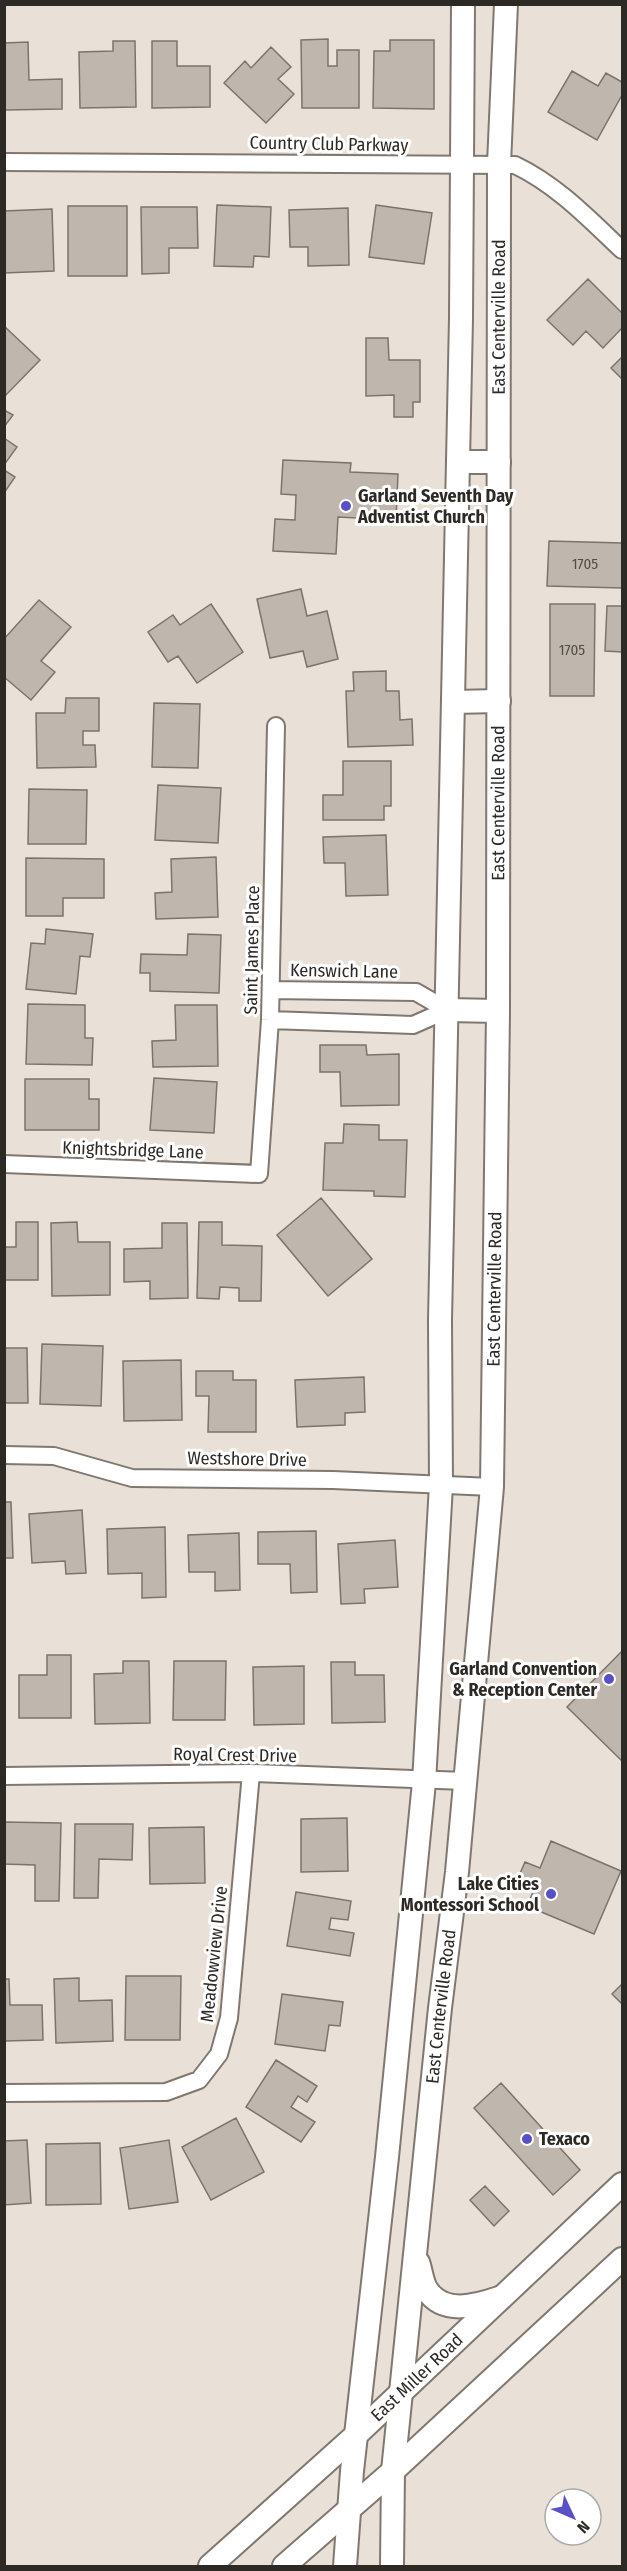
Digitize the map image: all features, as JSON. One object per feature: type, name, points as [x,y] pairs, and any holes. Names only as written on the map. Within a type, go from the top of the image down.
[{"type":"main road","name":"East Centerville Road","points":[[345,2566],[356,2436],[390,2122],[423,1782],[441,1485],[440,1320],[458,462],[463,4]]},
{"type":"main road","name":"East Centerville Road","points":[[392,2566],[393,2471],[465,1781],[492,1487],[498,1011],[499,164],[506,4]]},
{"type":"main road","points":[[458,462],[499,462]]},
{"type":"main road","points":[[453,702],[498,701]]},
{"type":"main road","points":[[447,1010],[498,1011]]},
{"type":"main road","points":[[390,2122],[429,2125]]},
{"type":"main road","name":"East Miller Road","points":[[210,2566],[356,2436],[622,2184]]},
{"type":"main road","points":[[416,2256],[426,2289],[438,2300],[457,2307],[474,2307],[503,2297]]},
{"type":"main road","points":[[284,2566],[393,2471],[622,2259]]},
{"type":"street","name":"Country Club Parkway","points":[[4,162],[515,165],[535,174],[559,192],[622,250]]},
{"type":"street","name":"Saint James Place","points":[[259,1174],[270,1020],[276,726]]},
{"type":"street","name":"Kenswich Lane","points":[[271,990],[416,992],[447,1010]]},
{"type":"street","points":[[270,1020],[413,1024],[447,1010]]},
{"type":"street","name":"Knightsbridge Lane","points":[[4,1164],[259,1174]]},
{"type":"street","name":"Westshore Drive","points":[[4,1455],[54,1456],[132,1478],[333,1480],[492,1487]]},
{"type":"street","name":"Royal Crest Drive","points":[[4,1776],[251,1773],[423,1782],[465,1781]]},
{"type":"street","name":"Meadowview Drive","points":[[4,2093],[166,2092],[199,2080],[219,2054],[229,2018],[251,1773]]},
{"type":"building","points":[[328,39],[328,66],[337,66],[337,50],[359,50],[359,108],[302,108],[301,40]]},
{"type":"building","points":[[390,40],[434,40],[434,109],[373,108],[374,51],[390,51]]},
{"type":"building","points":[[113,41],[135,41],[136,107],[80,108],[79,52],[113,51]]},
{"type":"building","points":[[152,41],[177,41],[177,66],[210,66],[210,107],[152,108]]},
{"type":"building","points":[[28,42],[29,80],[62,79],[62,109],[5,110],[4,43]]},
{"type":"building","points":[[271,47],[291,67],[278,79],[294,94],[266,123],[224,83],[245,61],[251,68]]},
{"type":"building","points":[[572,71],[598,86],[606,73],[622,82],[622,95],[597,140],[548,112]]},
{"type":"building","points":[[217,205],[271,207],[269,257],[254,256],[253,267],[214,266]]},
{"type":"building","points":[[376,205],[432,213],[424,264],[369,257]]},
{"type":"building","points":[[68,206],[127,206],[127,276],[68,276]]},
{"type":"building","points":[[141,207],[197,207],[198,248],[169,248],[169,273],[142,274]]},
{"type":"building","points":[[348,208],[349,265],[308,266],[308,247],[290,247],[289,210]]},
{"type":"building","points":[[52,209],[54,271],[4,273],[4,211]]},
{"type":"building","points":[[588,279],[622,313],[622,328],[603,348],[586,331],[573,345],[547,320]]},
{"type":"building","points":[[4,326],[40,360],[4,397]]},
{"type":"building","points":[[366,338],[388,338],[389,360],[420,360],[420,402],[413,402],[413,417],[394,417],[394,395],[366,396]]},
{"type":"building","points":[[622,357],[622,379],[611,368]]},
{"type":"building","points":[[4,410],[13,415],[4,427]]},
{"type":"building","points":[[4,438],[17,447],[4,465]]},
{"type":"building","name":"Garland Seventh Day Adventist Church","points":[[283,460],[351,463],[350,472],[398,474],[396,520],[338,517],[336,554],[273,551],[275,519],[295,520],[296,495],[281,494]]},
{"type":"building","points":[[4,470],[15,477],[4,493]]},
{"type":"building","points":[[549,541],[622,543],[622,588],[547,586]]},
{"type":"building","points":[[301,589],[307,616],[327,611],[338,659],[307,667],[303,651],[270,658],[257,599]]},
{"type":"building","points":[[39,600],[71,627],[41,661],[55,672],[31,700],[4,677],[4,639]]},
{"type":"building","points":[[211,604],[243,652],[197,683],[178,656],[168,662],[148,632],[173,615],[180,625]]},
{"type":"building","points":[[550,604],[595,604],[594,696],[550,696]]},
{"type":"building","points":[[607,606],[622,606],[622,652],[605,651]]},
{"type":"building","points":[[386,671],[386,691],[399,691],[400,720],[412,719],[413,745],[348,747],[346,691],[354,691],[353,672]]},
{"type":"building","points":[[66,698],[99,698],[99,731],[83,731],[83,745],[95,745],[96,767],[37,768],[36,713],[65,713]]},
{"type":"building","points":[[154,703],[200,704],[198,768],[152,767]]},
{"type":"building","points":[[343,761],[391,761],[391,806],[384,806],[384,820],[323,820],[323,795],[343,795]]},
{"type":"building","points":[[158,785],[221,788],[218,843],[155,840]]},
{"type":"building","points":[[29,789],[87,790],[86,844],[28,844]]},
{"type":"building","points":[[386,835],[388,895],[346,896],[345,863],[324,863],[323,837]]},
{"type":"building","points":[[216,857],[218,917],[156,919],[155,893],[172,892],[171,859]]},
{"type":"building","points":[[26,858],[104,859],[104,898],[63,898],[63,916],[26,916]]},
{"type":"building","points":[[46,929],[93,934],[90,957],[80,956],[76,994],[26,989],[31,943],[45,944]]},
{"type":"building","points":[[188,934],[221,935],[219,993],[150,991],[150,973],[140,973],[141,954],[187,955]]},
{"type":"building","points":[[28,1004],[85,1005],[85,1038],[93,1038],[92,1065],[26,1064]]},
{"type":"building","points":[[175,1005],[217,1005],[218,1066],[153,1067],[152,1041],[176,1040]]},
{"type":"building","points":[[320,1045],[366,1045],[367,1055],[399,1054],[399,1105],[341,1106],[340,1072],[320,1072]]},
{"type":"building","points":[[154,1078],[217,1082],[214,1133],[150,1130]]},
{"type":"building","points":[[25,1079],[89,1079],[89,1099],[99,1099],[99,1130],[25,1130]]},
{"type":"building","points":[[344,1124],[379,1125],[379,1140],[407,1140],[405,1197],[374,1196],[374,1191],[323,1190],[325,1143],[343,1143]]},
{"type":"building","points":[[321,1198],[372,1259],[328,1296],[277,1235]]},
{"type":"building","points":[[16,1222],[38,1222],[38,1280],[4,1280],[4,1247],[16,1247]]},
{"type":"building","points":[[77,1222],[78,1242],[110,1242],[110,1295],[52,1296],[51,1223]]},
{"type":"building","points":[[199,1222],[222,1222],[222,1245],[262,1246],[261,1301],[239,1301],[239,1288],[220,1287],[219,1299],[197,1298]]},
{"type":"building","points":[[162,1223],[187,1223],[188,1298],[150,1299],[150,1281],[124,1282],[124,1249],[162,1248]]},
{"type":"building","points":[[42,1344],[103,1346],[101,1406],[40,1404]]},
{"type":"building","points":[[4,1348],[27,1348],[28,1403],[4,1403]]},
{"type":"building","points":[[181,1360],[182,1420],[124,1421],[123,1361]]},
{"type":"building","points":[[196,1371],[233,1371],[233,1380],[256,1380],[256,1432],[208,1432],[209,1396],[196,1396]]},
{"type":"building","points":[[364,1377],[365,1412],[345,1413],[345,1425],[297,1427],[295,1380]]},
{"type":"building","points":[[4,1502],[11,1502],[13,1558],[4,1558]]},
{"type":"building","points":[[82,1510],[86,1573],[66,1574],[65,1561],[32,1563],[29,1514]]},
{"type":"building","points":[[165,1527],[166,1597],[142,1598],[142,1573],[108,1574],[107,1529]]},
{"type":"building","points":[[316,1531],[317,1592],[291,1593],[290,1564],[258,1564],[258,1532]]},
{"type":"building","points":[[239,1533],[240,1590],[215,1591],[215,1572],[189,1572],[188,1535]]},
{"type":"building","points":[[395,1540],[398,1587],[364,1589],[365,1603],[341,1604],[338,1544]]},
{"type":"building","name":"Garland Convention & Reception Center","points":[[622,1651],[622,1761],[567,1707]]},
{"type":"building","points":[[47,1655],[71,1655],[71,1718],[19,1718],[19,1675],[47,1675]]},
{"type":"building","points":[[123,1661],[149,1661],[150,1723],[95,1724],[94,1674],[123,1673]]},
{"type":"building","points":[[174,1661],[226,1661],[225,1720],[173,1720]]},
{"type":"building","points":[[331,1662],[355,1662],[355,1675],[384,1675],[385,1722],[332,1723]]},
{"type":"building","points":[[304,1666],[304,1724],[254,1725],[253,1667]]},
{"type":"building","points":[[347,1818],[348,1871],[301,1872],[301,1819]]},
{"type":"building","points":[[4,1822],[61,1823],[59,1901],[35,1901],[35,1865],[4,1864]]},
{"type":"building","points":[[75,1824],[133,1824],[132,1860],[99,1859],[98,1898],[74,1898]]},
{"type":"building","points":[[204,1827],[205,1883],[150,1884],[149,1828]]},
{"type":"building","points":[[551,1841],[621,1871],[594,1934],[527,1906],[536,1885],[518,1878],[525,1862],[540,1868]]},
{"type":"building","points":[[296,1892],[351,1901],[348,1920],[331,1918],[329,1929],[354,1933],[350,1956],[287,1946]]},
{"type":"building","points":[[126,1976],[181,1976],[180,2040],[125,2040]]},
{"type":"building","points":[[79,1978],[79,2001],[112,2000],[113,2041],[56,2043],[54,1979]]},
{"type":"building","points":[[4,1979],[9,1979],[10,2005],[42,2005],[43,2040],[4,2041]]},
{"type":"building","points":[[622,1984],[622,2004],[612,1994]]},
{"type":"building","points":[[282,1994],[343,2002],[340,2026],[329,2025],[325,2051],[275,2044]]},
{"type":"building","points":[[276,2060],[317,2086],[307,2102],[298,2096],[291,2107],[315,2122],[301,2142],[246,2107]]},
{"type":"building","name":"Texaco","points":[[501,2083],[580,2170],[553,2195],[474,2108]]},
{"type":"building","points":[[236,2118],[264,2172],[211,2200],[182,2147]]},
{"type":"building","points":[[27,2140],[31,2203],[4,2205],[4,2141]]},
{"type":"building","points":[[169,2140],[178,2202],[129,2209],[120,2148]]},
{"type":"building","points":[[100,2143],[101,2204],[46,2205],[46,2144]]},
{"type":"building","points":[[485,2186],[509,2211],[494,2226],[470,2200]]},
{"type":"place","name":"Garland Seventh Day Adventist Church","points":[[346,506]]},
{"type":"place","name":"Garland Convention & Reception Center","points":[[609,1679]]},
{"type":"place","name":"Lake Cities Montessori School","points":[[551,1894]]},
{"type":"place","name":"Texaco","points":[[527,2139]]}]
